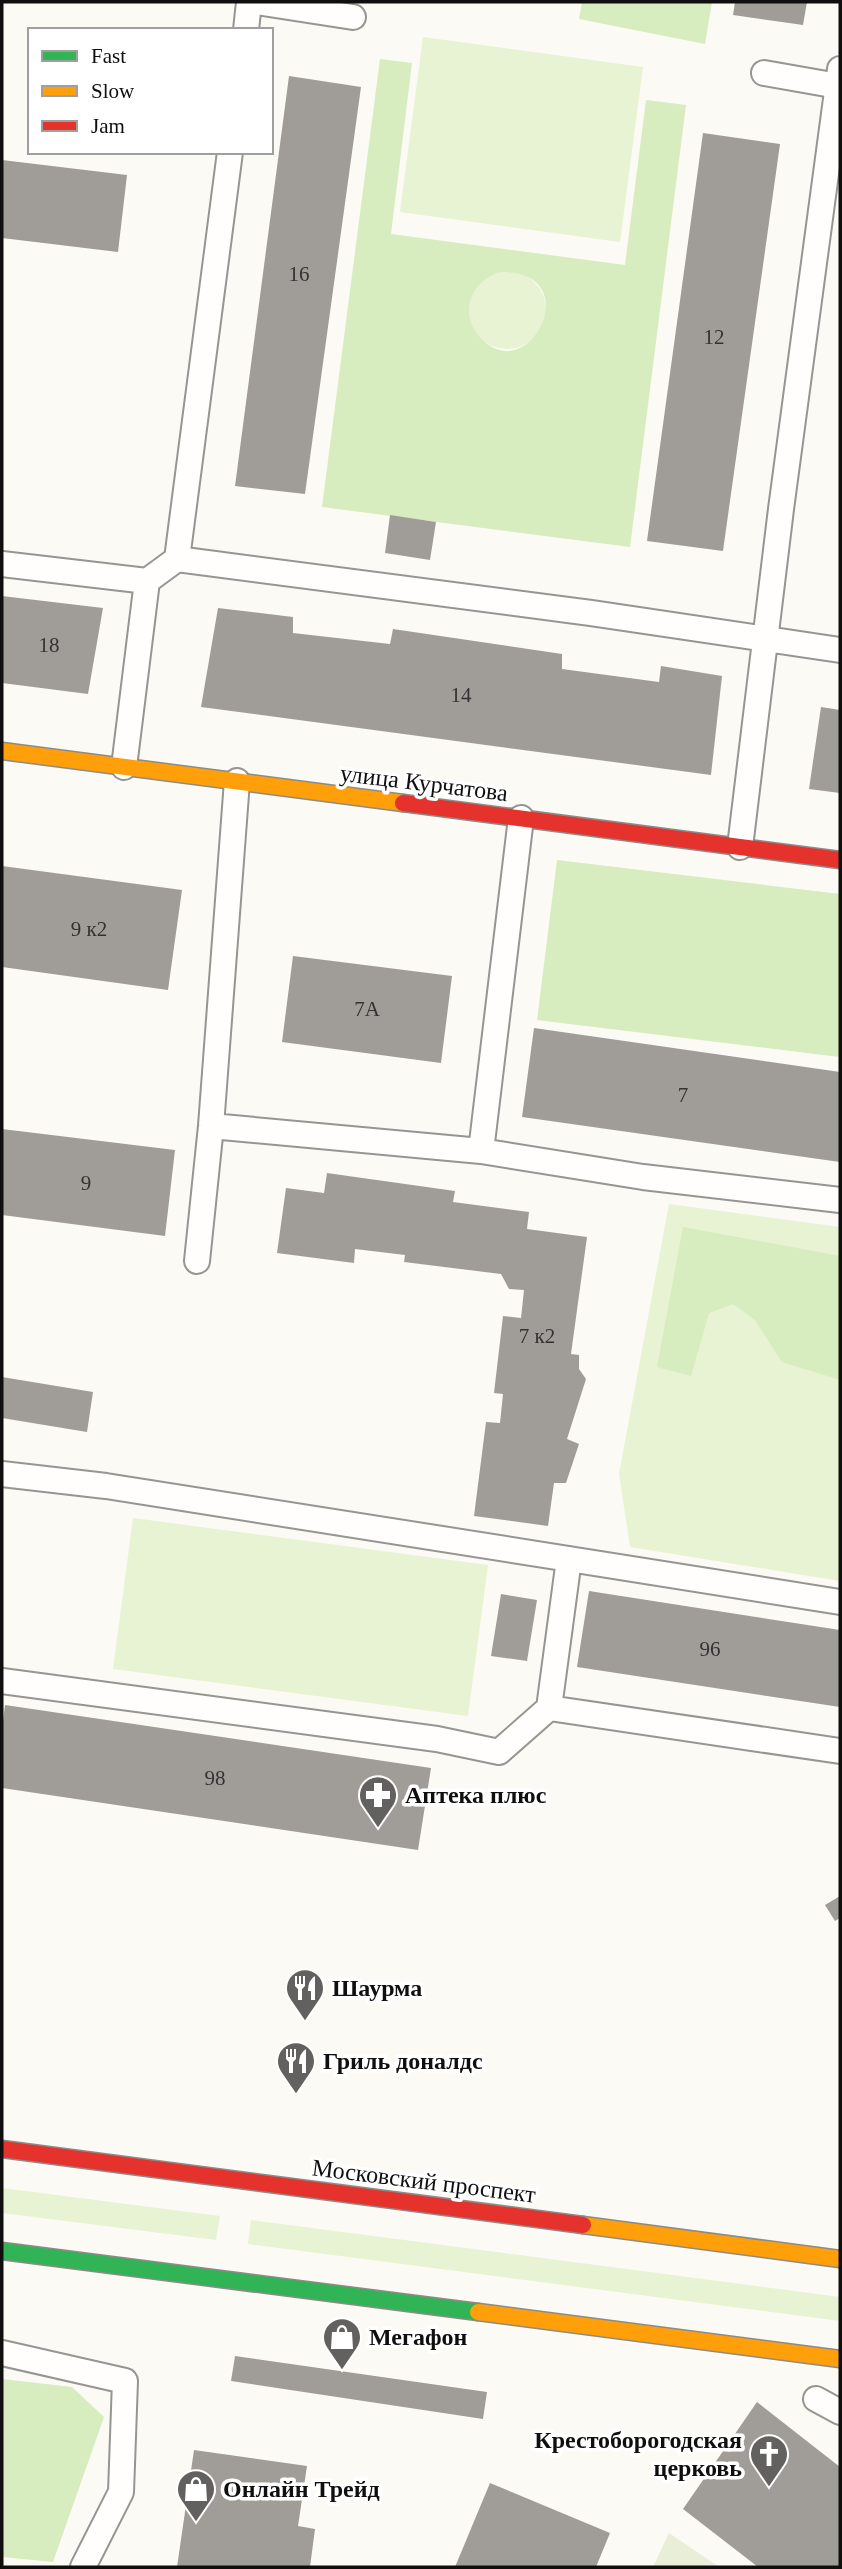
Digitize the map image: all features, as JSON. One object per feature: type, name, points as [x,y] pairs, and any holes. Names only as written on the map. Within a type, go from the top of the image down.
[{"type":"main road","name":"улица Курчатова","points":[[2,751],[840,860]]},
{"type":"main road","name":"Московский проспект","points":[[2,2149],[840,2259]]},
{"type":"main road","points":[[2,2250],[840,2360]]},
{"type":"lane","points":[[246,28],[249,2]]},
{"type":"lane","points":[[256,2],[353,17]]},
{"type":"lane","points":[[740,847],[839,78],[764,73]]},
{"type":"lane","points":[[177,559],[230,154]]},
{"type":"lane","points":[[2,564],[147,581],[177,559],[565,609],[840,650]]},
{"type":"lane","points":[[124,766],[147,581]]},
{"type":"lane","points":[[197,1261],[211,1126],[237,781]]},
{"type":"lane","points":[[481,1151],[522,818]]},
{"type":"lane","points":[[211,1126],[481,1151],[643,1177],[840,1200]]},
{"type":"lane","points":[[2,1474],[106,1486],[840,1602]]},
{"type":"lane","points":[[2,1681],[437,1739],[499,1752],[549,1708],[569,1559]]},
{"type":"lane","points":[[549,1708],[840,1751]]},
{"type":"lane","points":[[2,2353],[125,2381],[121,2492],[83,2567]]},
{"type":"lane","points":[[816,2399],[840,2412]]},
{"type":"green space","points":[[582,2],[712,2],[705,44],[579,19]]},
{"type":"green space","points":[[423,37],[643,67],[620,242],[400,212]]},
{"type":"green space","points":[[380,59],[412,63],[391,234],[625,265],[646,100],[686,105],[630,547],[322,507]],"holes":[[[501,272],[528,277],[542,290],[546,307],[541,325],[530,341],[515,350],[497,349],[478,335],[472,326],[469,316],[472,297],[483,281]]]},
{"type":"green space","points":[[507,271],[522,274],[534,283],[543,295],[546,310],[543,325],[534,337],[522,346],[507,349],[492,346],[480,337],[471,325],[468,310],[471,295],[480,283],[492,274]]},
{"type":"green space","points":[[557,860],[840,894],[840,1057],[537,1020]]},
{"type":"green space","points":[[669,1204],[840,1227],[840,1581],[630,1547],[619,1474]]},
{"type":"green space","points":[[683,1227],[840,1256],[840,1380],[782,1362],[755,1320],[733,1304],[709,1313],[691,1376],[657,1367]]},
{"type":"green space","points":[[133,1518],[488,1565],[468,1716],[113,1669]]},
{"type":"green space","points":[[2,2188],[220,2216],[216,2240],[2,2213]]},
{"type":"green space","points":[[251,2220],[840,2297],[840,2321],[248,2244]]},
{"type":"green space","points":[[2,2379],[72,2387],[104,2417],[53,2562],[2,2557]]},
{"type":"green space","points":[[669,2533],[719,2567],[653,2567]]},
{"type":"building","points":[[735,2],[807,2],[803,25],[733,15]]},
{"type":"building","points":[[289,76],[361,87],[305,494],[235,486]]},
{"type":"building","points":[[703,133],[780,144],[723,551],[647,541]]},
{"type":"building","points":[[2,160],[127,175],[118,252],[2,238]]},
{"type":"building","points":[[390,515],[436,522],[430,560],[385,553]]},
{"type":"building","points":[[2,596],[103,608],[88,694],[2,683]]},
{"type":"building","points":[[218,608],[293,617],[293,633],[390,644],[393,629],[562,654],[562,669],[659,682],[661,666],[722,676],[711,775],[201,707]]},
{"type":"building","points":[[821,707],[840,710],[840,793],[809,789]]},
{"type":"building","points":[[2,866],[182,890],[168,990],[2,967]]},
{"type":"building","points":[[293,956],[452,976],[441,1063],[282,1042]]},
{"type":"building","points":[[534,1028],[840,1072],[840,1162],[522,1117]]},
{"type":"building","points":[[2,1129],[175,1150],[165,1236],[2,1215]]},
{"type":"building","points":[[327,1173],[455,1191],[453,1202],[529,1212],[527,1229],[587,1237],[571,1354],[579,1355],[579,1369],[586,1379],[567,1439],[579,1444],[566,1483],[554,1483],[548,1526],[474,1516],[486,1422],[500,1423],[503,1394],[494,1393],[503,1316],[521,1318],[524,1290],[509,1289],[501,1274],[404,1262],[405,1255],[355,1249],[354,1263],[277,1253],[286,1188],[324,1193]]},
{"type":"building","points":[[2,1377],[93,1392],[87,1432],[2,1418]]},
{"type":"building","points":[[589,1591],[840,1630],[840,1707],[577,1667]]},
{"type":"building","points":[[501,1594],[537,1600],[527,1661],[491,1656]]},
{"type":"building","points":[[5,1705],[431,1768],[418,1850],[2,1788],[2,1729]]},
{"type":"building","points":[[840,1896],[840,1918],[835,1921],[825,1905]]},
{"type":"building","points":[[235,2356],[487,2392],[483,2419],[231,2381]]},
{"type":"building","name":"Крестоборогодская церковь","points":[[757,2402],[840,2467],[840,2567],[758,2567],[683,2509]]},
{"type":"building","points":[[194,2450],[307,2466],[298,2526],[315,2529],[310,2567],[177,2567]]},
{"type":"building","points":[[490,2483],[610,2533],[596,2567],[455,2567]]},
{"type":"traffic: fast","points":[[2,2251],[478,2312]]},
{"type":"traffic: slow","points":[[2,751],[403,803]]},
{"type":"traffic: slow","points":[[583,2225],[840,2259]]},
{"type":"traffic: slow","points":[[478,2312],[840,2359]]},
{"type":"traffic: jam","points":[[403,803],[840,860]]},
{"type":"traffic: jam","points":[[2,2149],[583,2225]]},
{"type":"place","name":"Аптека плюс","points":[[378,1829]]},
{"type":"place","name":"Шаурма","points":[[305,2022]]},
{"type":"place","name":"Гриль доналдс","points":[[296,2095]]},
{"type":"place","name":"Мегафон","points":[[342,2371]]},
{"type":"place","name":"Крестоборогодская церковь","points":[[769,2488]]},
{"type":"place","name":"Онлайн Трейд","points":[[196,2523]]}]
